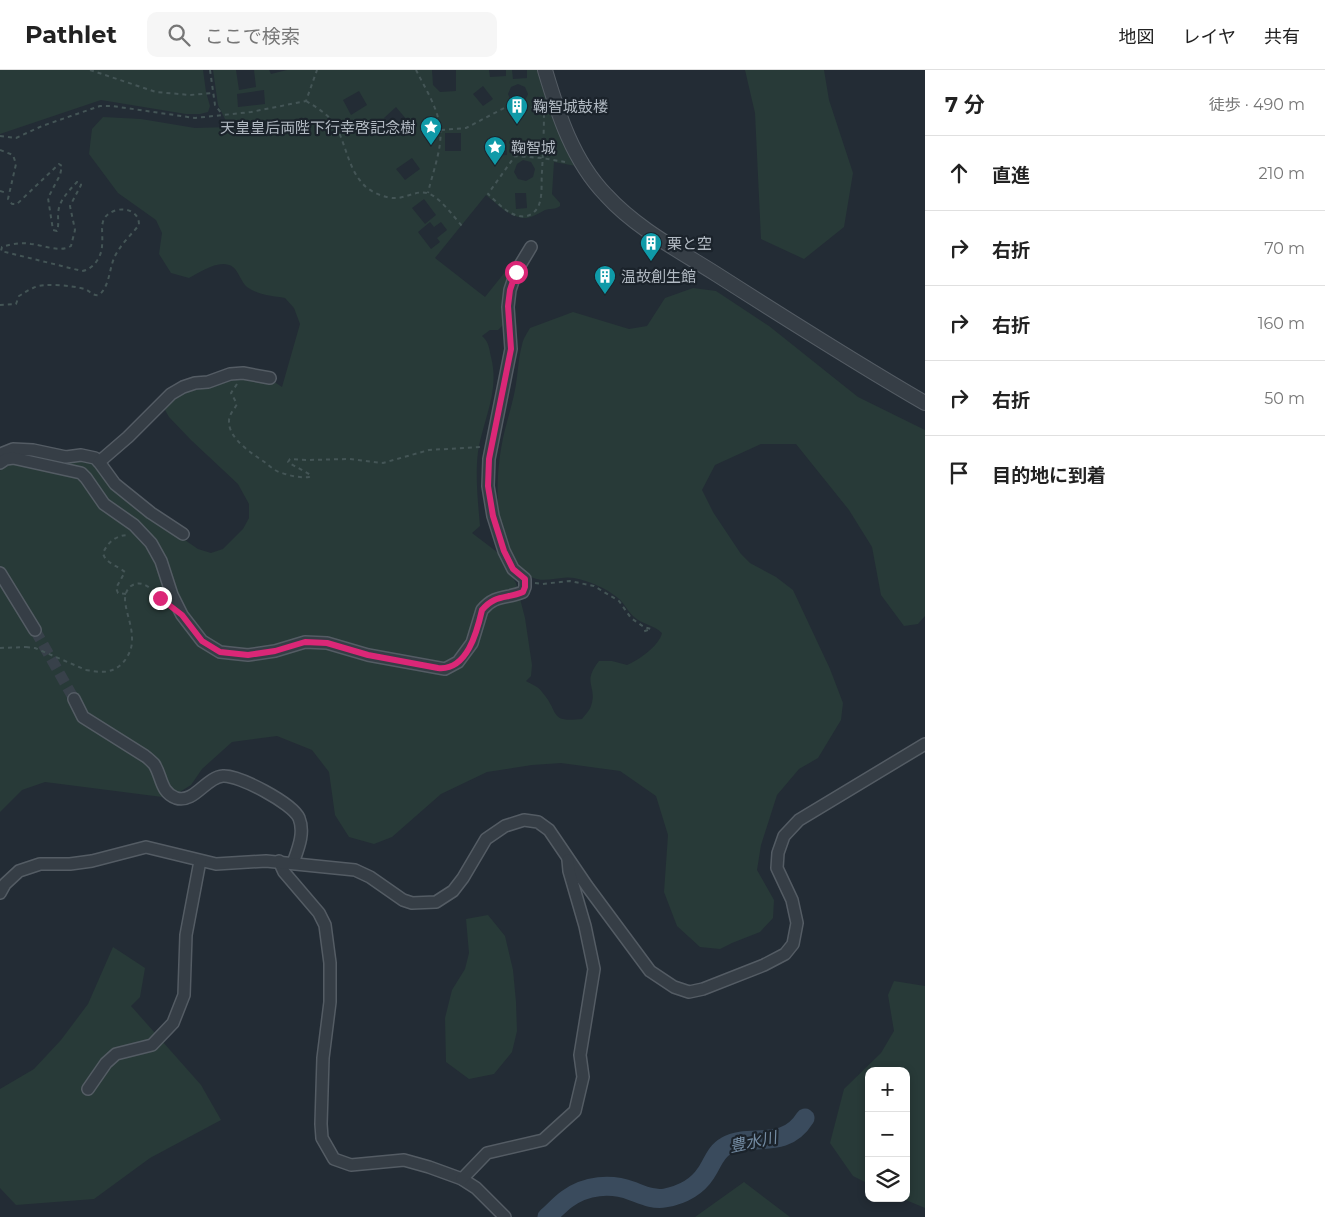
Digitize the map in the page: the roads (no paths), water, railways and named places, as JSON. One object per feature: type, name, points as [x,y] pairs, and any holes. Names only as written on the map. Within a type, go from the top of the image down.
[{"type":"street","points":[[545,70],[568,136],[587,171],[605,195],[647,229],[826,345],[925,403]]},
{"type":"street","points":[[0,462],[13,458],[81,473],[104,504],[134,525],[150,542],[161,561],[175,602],[192,630],[202,641],[220,652],[248,655],[275,651],[305,642],[327,643],[368,655],[445,669],[458,662],[472,643],[482,610],[491,600],[523,592],[525,579],[513,569],[504,551],[493,516],[488,486],[489,459],[511,349],[508,306],[510,290],[516,272],[531,247]]},
{"type":"street","points":[[99,462],[128,437],[171,394],[183,387],[195,383],[208,382],[230,374],[243,373],[270,378]]},
{"type":"street","points":[[0,462],[2,453],[13,449],[33,450],[66,456],[81,454],[95,458],[115,484],[151,513],[183,534]]},
{"type":"street","points":[[0,573],[35,630]]},
{"type":"street","points":[[74,699],[84,717],[145,756],[154,764],[164,790],[170,795],[182,799],[190,796],[214,778],[224,776],[248,784],[289,807],[298,817],[302,828],[300,842],[293,863]]},
{"type":"street","points":[[0,893],[5,884],[19,871],[40,864],[70,864],[92,861],[146,847],[216,864],[279,861],[355,870],[370,877],[403,900],[412,903],[436,902],[453,891],[486,839],[505,826],[524,820],[538,822],[549,830],[609,917],[650,971],[674,987],[689,992],[703,989],[770,962],[784,954],[792,944],[797,924],[792,900],[777,868],[778,852],[784,836],[799,820],[925,744]]},
{"type":"street","points":[[462,1179],[487,1153],[543,1140],[575,1111],[583,1077],[580,1054],[594,969],[585,926],[569,871],[568,858]]},
{"type":"street","points":[[88,1088],[106,1063],[116,1054],[152,1045],[173,1023],[184,995],[186,935],[200,861]]},
{"type":"street","points":[[279,861],[284,872],[319,913],[325,925],[330,963],[330,1002],[323,1058],[321,1124],[322,1138],[334,1159],[351,1165],[404,1160],[462,1179],[476,1188],[505,1217]]},
{"type":"waterway","name":"豊水川","points":[[547,1217],[574,1194],[590,1188],[607,1186],[624,1188],[656,1198],[677,1195],[688,1190],[702,1178],[722,1148],[735,1142],[767,1140],[787,1135],[797,1128],[805,1118]]},
{"type":"tunnel","points":[[35,630],[74,699]]},
{"type":"place","name":"鞠智城鼓楼","points":[[517,125]]},
{"type":"place","name":"天皇皇后両陛下行幸啓記念樹","points":[[431,146]]},
{"type":"place","name":"鞠智城","points":[[495,166]]},
{"type":"place","name":"栗と空","points":[[651,262]]},
{"type":"place","name":"温故創生館","points":[[605,295]]}]
